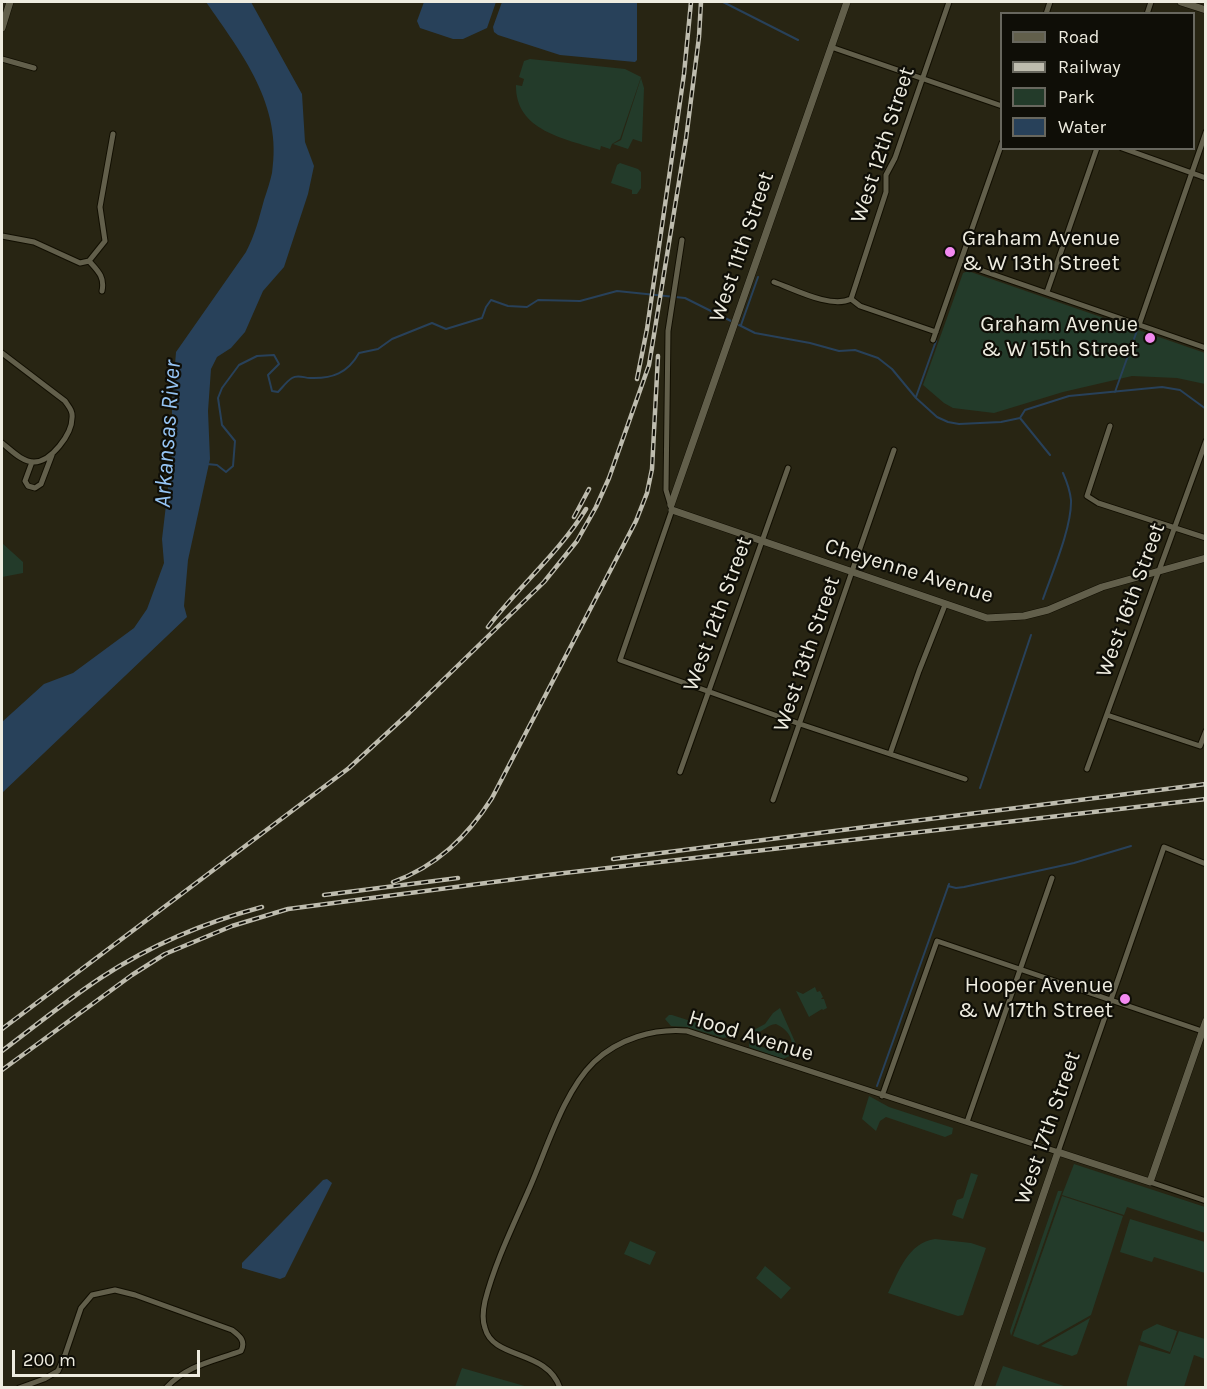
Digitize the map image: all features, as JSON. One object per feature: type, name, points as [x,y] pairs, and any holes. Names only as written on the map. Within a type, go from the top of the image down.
[{"type":"street","points":[[2,28],[4,15],[10,2]]},
{"type":"street","name":"West 11th Street","points":[[708,690],[620,660],[847,2]]},
{"type":"street","name":"West 12th Street","points":[[851,299],[886,192],[886,175],[895,158],[949,2]]},
{"type":"street","points":[[1181,2],[1206,10]]},
{"type":"street","points":[[831,47],[1000,105]]},
{"type":"street","points":[[2,59],[34,68]]},
{"type":"street","points":[[1139,325],[1190,172],[1206,132]]},
{"type":"street","points":[[2,237],[33,242],[80,263],[89,261],[105,241],[100,207],[114,134]]},
{"type":"street","points":[[933,340],[1000,149]]},
{"type":"street","points":[[1047,292],[1096,150]]},
{"type":"street","points":[[1128,150],[1206,178]]},
{"type":"street","points":[[672,508],[666,490],[668,331],[682,240]]},
{"type":"street","points":[[89,261],[102,277],[104,283],[102,291]]},
{"type":"street","points":[[960,263],[1206,348]]},
{"type":"street","points":[[774,282],[832,303],[846,302],[851,299],[860,306],[936,332]]},
{"type":"street","points":[[2,353],[65,401],[71,409],[72,417],[68,433],[52,453],[42,460],[32,462],[21,458],[2,443]]},
{"type":"street","points":[[1110,426],[1087,496],[1098,503],[1206,538]]},
{"type":"street","name":"West 16th Street","points":[[1087,770],[1206,441]]},
{"type":"street","name":"West 13th Street","points":[[773,800],[894,450]]},
{"type":"street","points":[[32,462],[25,481],[28,486],[35,488],[41,484],[52,453]]},
{"type":"street","name":"West 12th Street","points":[[680,772],[788,468]]},
{"type":"street","name":"Cheyenne Avenue","points":[[672,508],[762,542],[987,618],[1024,616],[1048,610],[1102,587],[1206,558]]},
{"type":"street","points":[[890,754],[945,605]]},
{"type":"street","points":[[708,690],[800,724],[965,779]]},
{"type":"street","points":[[1107,715],[1200,746],[1206,730]]},
{"type":"street","name":"West 17th Street","points":[[977,1388],[1164,847],[1206,864]]},
{"type":"street","points":[[967,1122],[1052,878]]},
{"type":"street","points":[[882,1096],[937,941],[1204,1032]]},
{"type":"street","points":[[1150,1182],[1206,1021]]},
{"type":"street","name":"Hood Avenue","points":[[560,1388],[546,1366],[505,1349],[489,1337],[484,1323],[484,1304],[518,1215],[576,1083],[604,1054],[628,1040],[651,1033],[687,1031],[1206,1201]]},
{"type":"street","points":[[19,1388],[58,1371],[81,1308],[92,1295],[115,1290],[232,1330],[242,1339],[241,1351],[196,1365],[181,1374],[166,1388]]},
{"type":"green space","points":[[530,59],[625,69],[641,77],[620,139],[612,144],[610,149],[601,146],[600,150],[558,137],[533,123],[524,113],[518,101],[516,85],[522,86],[524,79],[519,77],[524,61]]},
{"type":"green space","points":[[641,78],[644,88],[642,142],[633,139],[628,149],[613,144],[621,140]]},
{"type":"green space","points":[[620,163],[641,172],[641,188],[637,194],[632,194],[632,190],[611,183],[617,165]]},
{"type":"green space","points":[[968,271],[1205,353],[1205,384],[1177,378],[1132,376],[1063,392],[994,413],[953,408],[923,385],[963,273]]},
{"type":"green space","points":[[2,543],[23,562],[23,573],[2,577]]},
{"type":"green space","points":[[815,987],[817,992],[820,991],[823,997],[821,999],[824,999],[827,1008],[809,1017],[796,991],[803,994]]},
{"type":"green space","points":[[780,1008],[796,1044],[792,1055],[783,1059],[749,1047],[750,1032],[765,1024]],"holes":[[[776,1024],[792,1041],[788,1055],[762,1047],[756,1042],[756,1033]]]},
{"type":"green space","points":[[669,1015],[731,1034],[723,1038],[687,1027],[671,1026],[665,1019]]},
{"type":"green space","points":[[869,1096],[889,1107],[953,1128],[952,1134],[945,1137],[886,1117],[880,1121],[876,1131],[862,1119]]},
{"type":"green space","points":[[1074,1164],[1205,1207],[1205,1233],[1127,1207],[1124,1215],[1062,1195]]},
{"type":"green space","points":[[971,1173],[978,1175],[963,1219],[952,1215],[957,1200],[963,1198]]},
{"type":"green space","points":[[1058,1191],[1062,1191],[1011,1336],[1010,1331]]},
{"type":"green space","points":[[1062,1196],[1123,1216],[1091,1315],[1038,1345],[1013,1336]]},
{"type":"green space","points":[[1130,1219],[1205,1242],[1205,1273],[1154,1257],[1152,1262],[1120,1252]]},
{"type":"green space","points":[[935,1239],[971,1243],[986,1248],[963,1315],[958,1316],[888,1293],[911,1252],[918,1246]]},
{"type":"green space","points":[[630,1241],[656,1252],[650,1265],[624,1254]]},
{"type":"green space","points":[[765,1266],[791,1288],[781,1299],[756,1278]]},
{"type":"green space","points":[[1090,1318],[1077,1354],[1072,1356],[1041,1346]]},
{"type":"green space","points":[[1157,1324],[1177,1331],[1170,1352],[1140,1341],[1143,1331]]},
{"type":"green space","points":[[1179,1331],[1205,1339],[1205,1359],[1194,1355],[1184,1387],[1127,1387],[1139,1345],[1170,1354]]},
{"type":"green space","points":[[1003,1366],[1064,1386],[1065,1387],[995,1387]]},
{"type":"green space","points":[[462,1368],[528,1387],[455,1387]]},
{"type":"water","points":[[206,2],[251,2],[302,94],[305,142],[314,166],[308,194],[284,267],[263,291],[245,332],[231,348],[217,357],[211,369],[208,411],[210,459],[188,560],[184,606],[187,617],[2,793],[2,722],[44,684],[73,673],[134,628],[147,609],[164,563],[162,539],[172,454],[172,403],[176,352],[246,252],[272,173],[274,148],[271,125],[257,82],[246,61]]},
{"type":"water","points":[[424,2],[496,2],[487,28],[463,39],[453,39],[420,28],[417,21]]},
{"type":"water","points":[[502,2],[637,2],[637,60],[635,62],[560,55],[498,35],[494,32],[493,27]]},
{"type":"water","points":[[327,1179],[332,1183],[285,1277],[280,1279],[242,1268],[242,1263],[323,1180]]},
{"type":"waterway","points":[[723,2],[798,40]]},
{"type":"waterway","points":[[741,325],[758,277]]},
{"type":"waterway","points":[[207,464],[217,465],[226,472],[233,466],[235,441],[222,425],[218,398],[222,388],[239,365],[257,356],[274,355],[279,364],[268,375],[272,391],[278,392],[294,377],[318,378],[339,373],[350,365],[359,353],[378,349],[392,339],[432,323],[446,329],[482,318],[491,300],[508,306],[527,307],[538,300],[580,301],[617,291],[685,298],[755,333],[839,351],[855,350],[878,358],[892,369],[916,398],[937,417],[948,422],[959,424],[1001,422],[1020,418],[1025,410],[1069,396],[1162,387],[1180,390],[1206,409]]},
{"type":"waterway","points":[[1115,392],[1139,325]]},
{"type":"waterway","points":[[916,397],[936,341]]},
{"type":"waterway","points":[[1020,418],[1050,455]]},
{"type":"waterway","points":[[1043,599],[1061,550],[1070,511],[1070,493],[1063,473]]},
{"type":"waterway","points":[[980,788],[1031,635]]},
{"type":"waterway","points":[[948,886],[964,887],[1074,863],[1131,846]]},
{"type":"waterway","points":[[877,1086],[949,884]]},
{"type":"railway","points":[[637,379],[647,329],[684,74],[691,2]]},
{"type":"railway","points":[[2,1029],[349,768],[544,582],[577,541],[609,478],[649,365],[686,139],[699,37],[701,2]]},
{"type":"railway","points":[[393,882],[424,868],[450,849],[492,798],[636,521],[647,493],[652,469],[658,356]]},
{"type":"railway","points":[[574,517],[589,489]]},
{"type":"railway","points":[[488,627],[564,540],[586,509]]},
{"type":"railway","points":[[613,859],[1206,784]]},
{"type":"railway","points":[[2,1070],[132,975],[165,954],[232,926],[288,909],[547,875],[1206,799]]},
{"type":"railway","points":[[324,895],[458,878]]},
{"type":"railway","points":[[2,1051],[51,1013],[121,965],[200,927],[262,907]]},
{"type":"place","name":"Graham Avenue & W 13th Street","points":[[950,252]]},
{"type":"place","name":"Graham Avenue & W 15th Street","points":[[1150,338]]},
{"type":"place","name":"Hooper Avenue & W 17th Street","points":[[1125,999]]},
{"type":"water label","name":"Arkansas River","points":[[168,434]]}]
